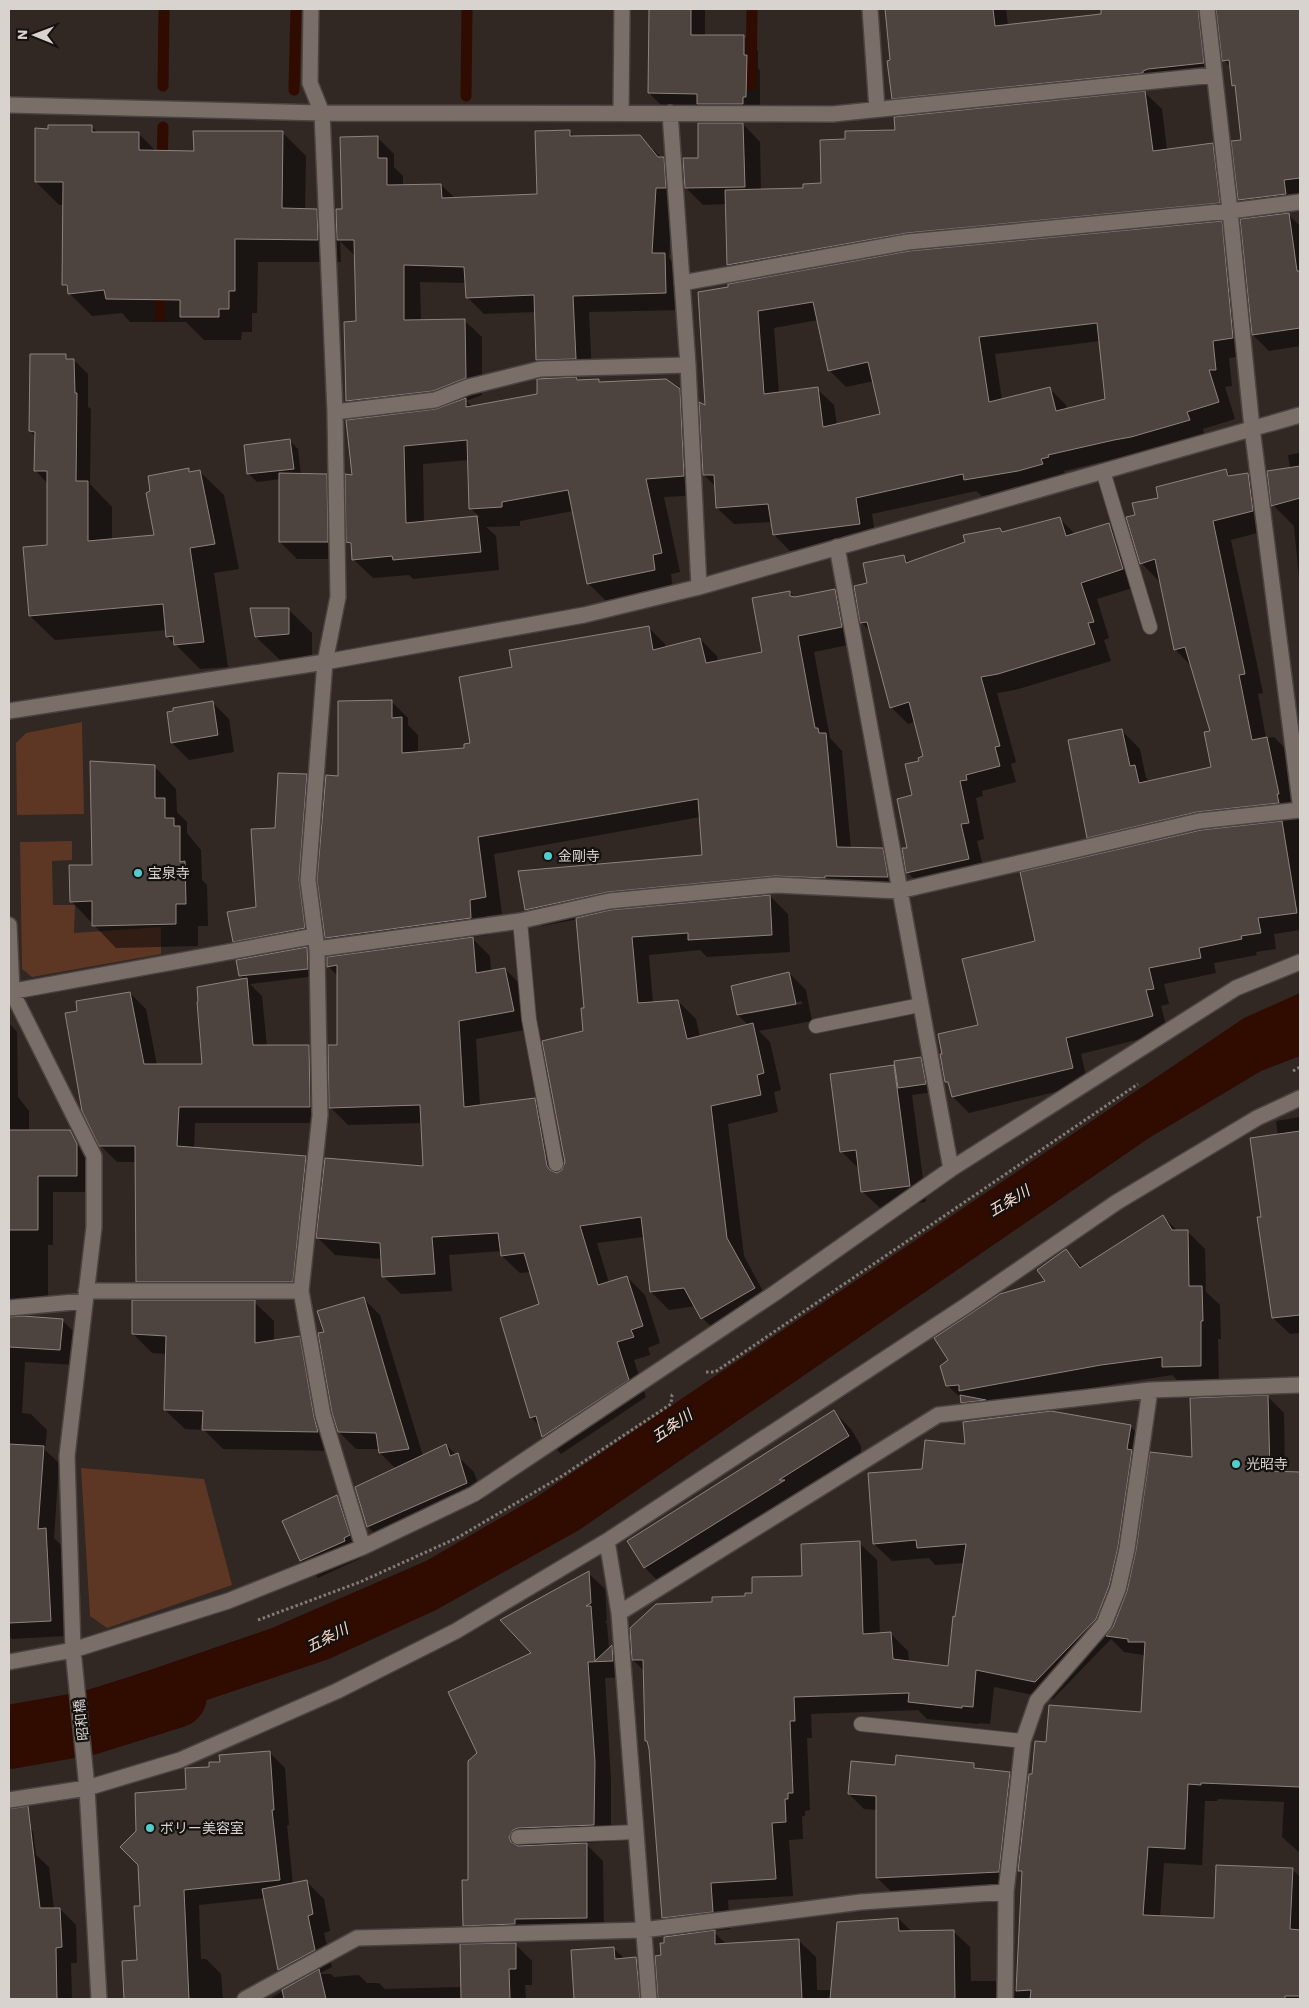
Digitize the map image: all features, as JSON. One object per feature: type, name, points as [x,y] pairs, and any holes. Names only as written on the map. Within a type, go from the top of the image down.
[{"type":"street","points":[[312,9],[310,83],[322,113],[335,412],[338,597],[325,662],[308,880],[316,942],[320,1114],[301,1291],[323,1416],[363,1547]]},
{"type":"street","points":[[621,113],[622,9]]},
{"type":"street","points":[[870,9],[877,110]]},
{"type":"street","points":[[1207,9],[1252,428],[1300,802]]},
{"type":"street","points":[[9,105],[322,113],[833,114],[1214,75]]},
{"type":"street","points":[[670,113],[688,365],[699,587]]},
{"type":"street","points":[[682,283],[908,242],[1230,211],[1300,202]]},
{"type":"street","points":[[335,412],[435,400],[468,387],[540,369],[688,365]]},
{"type":"street","points":[[9,711],[325,662],[584,615],[699,587],[1300,415]]},
{"type":"street","points":[[837,547],[951,1169]]},
{"type":"street","points":[[9,925],[10,992],[316,942],[520,921],[608,901],[776,885],[899,891],[1198,821],[1300,810]]},
{"type":"street","points":[[9,1662],[73,1650],[228,1601],[363,1547],[474,1494],[775,1293],[951,1169],[1236,988],[1300,962]]},
{"type":"street","name":"昭和橋","points":[[10,992],[94,1156],[94,1227],[67,1456],[73,1650],[88,1788],[99,1999]]},
{"type":"street","points":[[9,1800],[88,1788],[180,1760],[337,1691],[456,1631],[607,1541],[967,1305],[1117,1202],[1257,1118],[1300,1098]]},
{"type":"street","points":[[9,1308],[85,1296],[301,1291]]},
{"type":"street","points":[[619,1613],[938,1416],[1150,1390],[1300,1385]]},
{"type":"street","points":[[1005,1999],[1006,1892],[1023,1741],[1037,1701],[1104,1624],[1118,1589],[1127,1549],[1150,1390]]},
{"type":"street","points":[[607,1541],[619,1613],[649,1999]]},
{"type":"street","points":[[245,1999],[357,1938],[643,1930],[861,1902],[1006,1892]]},
{"type":"lane","points":[[1103,471],[1150,628]]},
{"type":"lane","points":[[520,921],[529,1019],[556,1164]]},
{"type":"lane","points":[[816,1026],[920,1005]]},
{"type":"lane","points":[[861,1724],[1023,1741]]},
{"type":"lane","points":[[518,1837],[636,1832]]},
{"type":"shaded area","points":[[82,722],[84,814],[17,815],[16,743],[26,733]]},
{"type":"shaded area","points":[[72,841],[72,860],[52,861],[53,905],[75,905],[74,933],[161,927],[161,954],[32,977],[22,969],[20,842]]},
{"type":"shaded area","points":[[81,1468],[204,1479],[232,1585],[107,1628],[90,1616]]},
{"type":"water","points":[[1300,993],[1300,1056],[1261,1071],[1149,1138],[579,1530],[436,1610],[329,1659],[94,1738],[89,1691],[272,1628],[426,1561],[535,1498],[1244,1018]]},
{"type":"building","points":[[649,9],[691,9],[691,35],[744,35],[744,55],[747,55],[746,97],[743,97],[743,104],[697,104],[697,94],[648,93]]},
{"type":"building","points":[[885,9],[993,9],[995,26],[1101,14],[1101,9],[1198,9],[1204,63],[1148,69],[1143,71],[1143,73],[892,99],[887,61],[890,60]]},
{"type":"building","points":[[1216,9],[1300,9],[1300,178],[1284,180],[1286,194],[1238,200],[1231,141],[1241,140],[1235,85],[1232,86],[1229,60],[1222,61]]},
{"type":"building","points":[[1145,91],[1153,151],[1213,143],[1220,203],[907,233],[727,265],[725,190],[803,188],[803,184],[821,183],[820,140],[845,139],[845,131],[895,130],[894,117]]},
{"type":"building","points":[[698,123],[743,123],[745,187],[685,188],[683,158],[698,158]]},
{"type":"building","points":[[48,125],[92,125],[92,132],[139,132],[139,150],[194,151],[193,131],[283,131],[282,208],[317,209],[318,240],[235,239],[235,291],[229,291],[229,309],[219,309],[219,317],[180,317],[180,300],[106,299],[104,290],[68,294],[67,285],[62,285],[63,182],[35,182],[35,128],[48,129]]},
{"type":"building","points":[[570,130],[570,136],[640,135],[658,157],[664,157],[666,188],[656,188],[652,253],[665,253],[666,293],[573,296],[576,359],[536,360],[534,295],[466,298],[464,267],[404,265],[404,320],[465,319],[466,378],[433,391],[346,401],[344,322],[356,321],[354,240],[337,240],[336,209],[342,209],[340,137],[378,136],[378,158],[387,158],[387,185],[441,184],[442,198],[537,194],[535,131]]},
{"type":"building","points":[[1289,213],[1297,271],[1300,271],[1300,328],[1252,335],[1240,219]]},
{"type":"building","points":[[1222,221],[1233,338],[1213,341],[1216,370],[1209,370],[1219,402],[1187,412],[1190,420],[1131,437],[1048,455],[1049,457],[1041,459],[1043,464],[1018,471],[964,480],[963,474],[856,498],[860,524],[773,535],[768,504],[716,508],[714,475],[703,475],[699,402],[705,405],[698,292],[728,287],[728,284],[909,251]],"holes":[[[813,302],[828,371],[868,362],[880,414],[823,427],[818,387],[764,394],[758,311]],[[1097,323],[1105,399],[1056,411],[1050,387],[989,402],[979,337]]]},
{"type":"building","points":[[30,354],[66,354],[66,359],[74,359],[75,393],[77,393],[76,481],[88,481],[88,541],[154,535],[146,493],[150,491],[148,476],[189,468],[189,472],[200,470],[215,544],[190,548],[204,642],[174,645],[173,636],[166,637],[163,604],[29,616],[23,547],[47,545],[47,471],[34,471],[35,432],[29,431]]},
{"type":"building","points":[[576,377],[577,380],[599,379],[599,382],[666,379],[680,389],[684,476],[646,479],[662,553],[653,555],[655,570],[587,584],[568,490],[502,502],[502,507],[469,509],[467,440],[404,446],[406,523],[477,516],[481,552],[393,560],[392,556],[352,560],[351,543],[346,542],[345,474],[352,475],[346,420],[436,409],[466,398],[466,407],[537,394],[537,379]]},
{"type":"building","points":[[290,439],[294,469],[247,474],[244,445]]},
{"type":"building","points":[[1300,466],[1300,498],[1271,506],[1267,471]]},
{"type":"building","points":[[1226,469],[1228,476],[1248,473],[1253,511],[1213,521],[1245,674],[1239,675],[1252,740],[1267,737],[1279,794],[1277,794],[1279,803],[1197,812],[1087,838],[1068,740],[1122,729],[1130,766],[1135,765],[1139,783],[1211,767],[1204,732],[1210,731],[1185,647],[1174,650],[1155,559],[1140,564],[1126,517],[1135,515],[1132,503],[1158,498],[1156,487]]},
{"type":"building","points":[[279,473],[327,474],[328,542],[279,542]]},
{"type":"building","points":[[1060,517],[1066,536],[1109,523],[1123,569],[1081,583],[1094,622],[1088,623],[1095,644],[998,674],[981,677],[1000,746],[995,747],[1000,766],[966,775],[967,780],[960,781],[969,823],[961,824],[969,859],[906,873],[902,848],[907,848],[897,799],[912,795],[905,764],[919,761],[918,758],[923,756],[909,702],[890,708],[867,622],[860,623],[854,586],[867,583],[863,563],[904,555],[906,563],[965,542],[963,535],[1000,528],[1002,532]]},
{"type":"building","points":[[835,589],[842,627],[798,636],[815,728],[818,728],[819,733],[826,733],[837,847],[883,848],[888,877],[825,876],[825,878],[775,876],[608,892],[525,910],[518,871],[702,855],[698,799],[478,837],[486,897],[470,900],[471,918],[325,938],[317,880],[326,775],[338,776],[338,701],[392,700],[392,718],[402,717],[402,753],[464,748],[464,744],[470,743],[459,677],[512,667],[509,650],[649,626],[653,650],[700,638],[706,663],[762,652],[752,598],[790,591],[790,596],[795,597]]},
{"type":"building","points":[[250,608],[289,608],[289,634],[255,637]]},
{"type":"building","points":[[213,701],[218,735],[171,743],[167,712],[173,711],[173,708]]},
{"type":"building","points":[[90,761],[155,765],[155,798],[165,798],[165,818],[174,818],[174,826],[180,826],[180,862],[185,861],[186,904],[176,904],[176,924],[92,926],[92,901],[70,902],[69,865],[92,865]]},
{"type":"building","points":[[278,773],[307,774],[299,879],[305,928],[233,942],[227,912],[256,907],[251,829],[275,828]]},
{"type":"building","points":[[1282,821],[1297,913],[1258,918],[1261,933],[1241,936],[1242,939],[1199,948],[1201,958],[1149,968],[1154,989],[1146,990],[1153,1016],[1066,1038],[1073,1068],[952,1097],[948,1082],[945,1082],[938,1034],[978,1025],[962,959],[1035,941],[1020,872],[1201,830]]},
{"type":"building","points":[[770,895],[772,935],[688,940],[688,933],[632,937],[638,1003],[678,1000],[687,1039],[753,1023],[764,1073],[757,1075],[761,1095],[711,1106],[727,1238],[755,1288],[701,1319],[684,1288],[650,1292],[641,1217],[580,1226],[598,1285],[627,1276],[643,1326],[631,1330],[634,1337],[617,1342],[629,1380],[542,1437],[536,1416],[530,1418],[500,1318],[539,1304],[524,1253],[501,1256],[498,1233],[432,1237],[435,1274],[382,1277],[380,1243],[316,1238],[325,1158],[423,1166],[420,1105],[329,1108],[328,1045],[337,1045],[337,965],[327,967],[327,957],[473,937],[476,973],[505,968],[514,1011],[459,1021],[464,1107],[535,1098],[547,1166],[550,1170],[557,1173],[562,1170],[565,1162],[542,1041],[583,1031],[581,1008],[584,1008],[576,918],[610,910]]},
{"type":"building","points":[[307,947],[308,969],[239,976],[236,960]]},
{"type":"building","points":[[789,972],[796,1004],[737,1015],[731,986]]},
{"type":"building","points":[[247,978],[253,1045],[309,1045],[310,1107],[179,1107],[177,1146],[306,1156],[293,1282],[136,1282],[135,1146],[99,1146],[82,1111],[65,1013],[77,1011],[76,1001],[130,992],[144,1064],[202,1064],[197,987]]},
{"type":"building","points":[[921,1057],[926,1084],[898,1088],[894,1061]]},
{"type":"building","points":[[894,1065],[910,1186],[861,1192],[856,1150],[840,1152],[830,1074]]},
{"type":"building","points":[[9,1130],[70,1130],[77,1144],[77,1176],[38,1176],[38,1230],[9,1230]]},
{"type":"building","points":[[1300,1131],[1300,1315],[1272,1318],[1257,1217],[1261,1217],[1250,1138]]},
{"type":"building","points":[[1163,1215],[1172,1230],[1188,1230],[1189,1286],[1202,1286],[1201,1366],[1162,1367],[1162,1357],[1101,1365],[959,1391],[959,1385],[946,1386],[940,1366],[948,1360],[934,1338],[1000,1294],[1045,1281],[1037,1270],[1066,1249],[1080,1268]]},
{"type":"building","points":[[364,1297],[409,1449],[379,1453],[376,1433],[338,1432],[332,1413],[318,1333],[324,1332],[317,1311]]},
{"type":"building","points":[[132,1300],[255,1300],[255,1343],[300,1336],[318,1432],[202,1430],[203,1411],[164,1410],[166,1336],[132,1334]]},
{"type":"building","points":[[23,1316],[63,1319],[60,1350],[9,1347],[9,1317]]},
{"type":"building","points":[[960,1395],[986,1400],[961,1403]]},
{"type":"building","points":[[1268,1395],[1270,1471],[1300,1472],[1300,1787],[1188,1784],[1185,1849],[1148,1847],[1143,1915],[1214,1918],[1216,1865],[1293,1868],[1290,1929],[1300,1930],[1300,1996],[1285,1996],[1285,1999],[1030,1999],[1031,1990],[1016,1991],[1022,1871],[1018,1871],[1029,1774],[1032,1774],[1035,1741],[1046,1742],[1049,1705],[1141,1712],[1145,1642],[1128,1642],[1128,1639],[1106,1636],[1113,1627],[1127,1591],[1136,1550],[1150,1452],[1192,1457],[1190,1398]]},
{"type":"building","points":[[834,1410],[849,1436],[779,1480],[785,1480],[644,1568],[627,1541]]},
{"type":"building","points":[[1051,1411],[1131,1425],[1127,1449],[1132,1450],[1118,1547],[1109,1586],[1096,1619],[1035,1682],[976,1670],[973,1707],[962,1706],[962,1708],[908,1702],[909,1693],[794,1697],[795,1721],[790,1721],[793,1793],[788,1793],[788,1799],[785,1799],[786,1822],[772,1823],[776,1879],[711,1883],[713,1912],[662,1918],[649,1749],[647,1741],[645,1741],[643,1660],[632,1660],[630,1628],[656,1604],[712,1602],[712,1597],[745,1596],[745,1593],[752,1593],[752,1577],[802,1576],[801,1544],[860,1541],[863,1634],[891,1632],[893,1659],[948,1666],[953,1616],[955,1617],[966,1544],[917,1548],[916,1540],[873,1544],[868,1473],[922,1469],[925,1440],[965,1444],[963,1422]]},
{"type":"building","points":[[9,1444],[44,1446],[38,1529],[46,1528],[51,1621],[9,1623]]},
{"type":"building","points":[[446,1444],[450,1456],[458,1453],[467,1483],[367,1527],[355,1487]]},
{"type":"building","points":[[337,1495],[350,1535],[344,1538],[345,1541],[300,1561],[282,1521]]},
{"type":"building","points":[[589,1571],[591,1603],[586,1606],[591,1606],[595,1661],[612,1645],[613,1661],[588,1662],[595,1762],[594,1825],[518,1828],[513,1830],[509,1837],[511,1842],[518,1846],[587,1843],[587,1918],[515,1919],[515,1924],[463,1926],[462,1880],[468,1880],[468,1761],[477,1753],[448,1692],[531,1653],[500,1620]]},
{"type":"building","points":[[270,1751],[274,1810],[272,1810],[280,1880],[184,1890],[189,1999],[124,1999],[122,1961],[137,1960],[134,1906],[140,1906],[138,1865],[120,1847],[136,1831],[135,1793],[186,1789],[185,1768],[209,1767],[209,1762],[220,1762],[219,1755]]},
{"type":"building","points":[[896,1755],[974,1763],[974,1768],[1010,1772],[999,1872],[876,1878],[876,1796],[848,1794],[851,1761],[895,1765]]},
{"type":"building","points":[[28,1806],[40,1908],[60,1908],[62,1947],[56,1948],[57,1999],[9,1999],[9,1809]]},
{"type":"building","points":[[307,1880],[313,1914],[308,1916],[315,1950],[278,1970],[262,1889]]},
{"type":"building","points":[[898,1918],[899,1931],[954,1930],[955,1999],[830,1999],[837,1922]]},
{"type":"building","points":[[715,1930],[715,1944],[799,1939],[802,1999],[658,1999],[655,1956],[661,1955],[660,1943],[664,1943],[664,1937]]},
{"type":"building","points":[[516,1943],[516,1969],[509,1969],[510,1999],[461,1999],[460,1944]]},
{"type":"building","points":[[614,1947],[615,1959],[636,1957],[640,1999],[574,1999],[571,1950]]},
{"type":"building","points":[[319,1969],[326,1999],[284,1999],[282,1990]]},
{"type":"waterway","points":[[163,86],[164,9]]},
{"type":"waterway","points":[[294,90],[296,9]]},
{"type":"waterway","points":[[466,96],[467,9]]},
{"type":"waterway","points":[[751,85],[752,9]]},
{"type":"waterway","points":[[162,164],[163,127]]},
{"type":"waterway","points":[[160,285],[160,316]]},
{"type":"waterway","name":"五条川","points":[[9,1737],[89,1723],[175,1696]]},
{"type":"place","name":"金剛寺","points":[[548,856]]},
{"type":"place","name":"宝泉寺","points":[[138,873]]},
{"type":"place","name":"光昭寺","points":[[1236,1464]]},
{"type":"place","name":"ボリー美容室","points":[[150,1828]]}]
